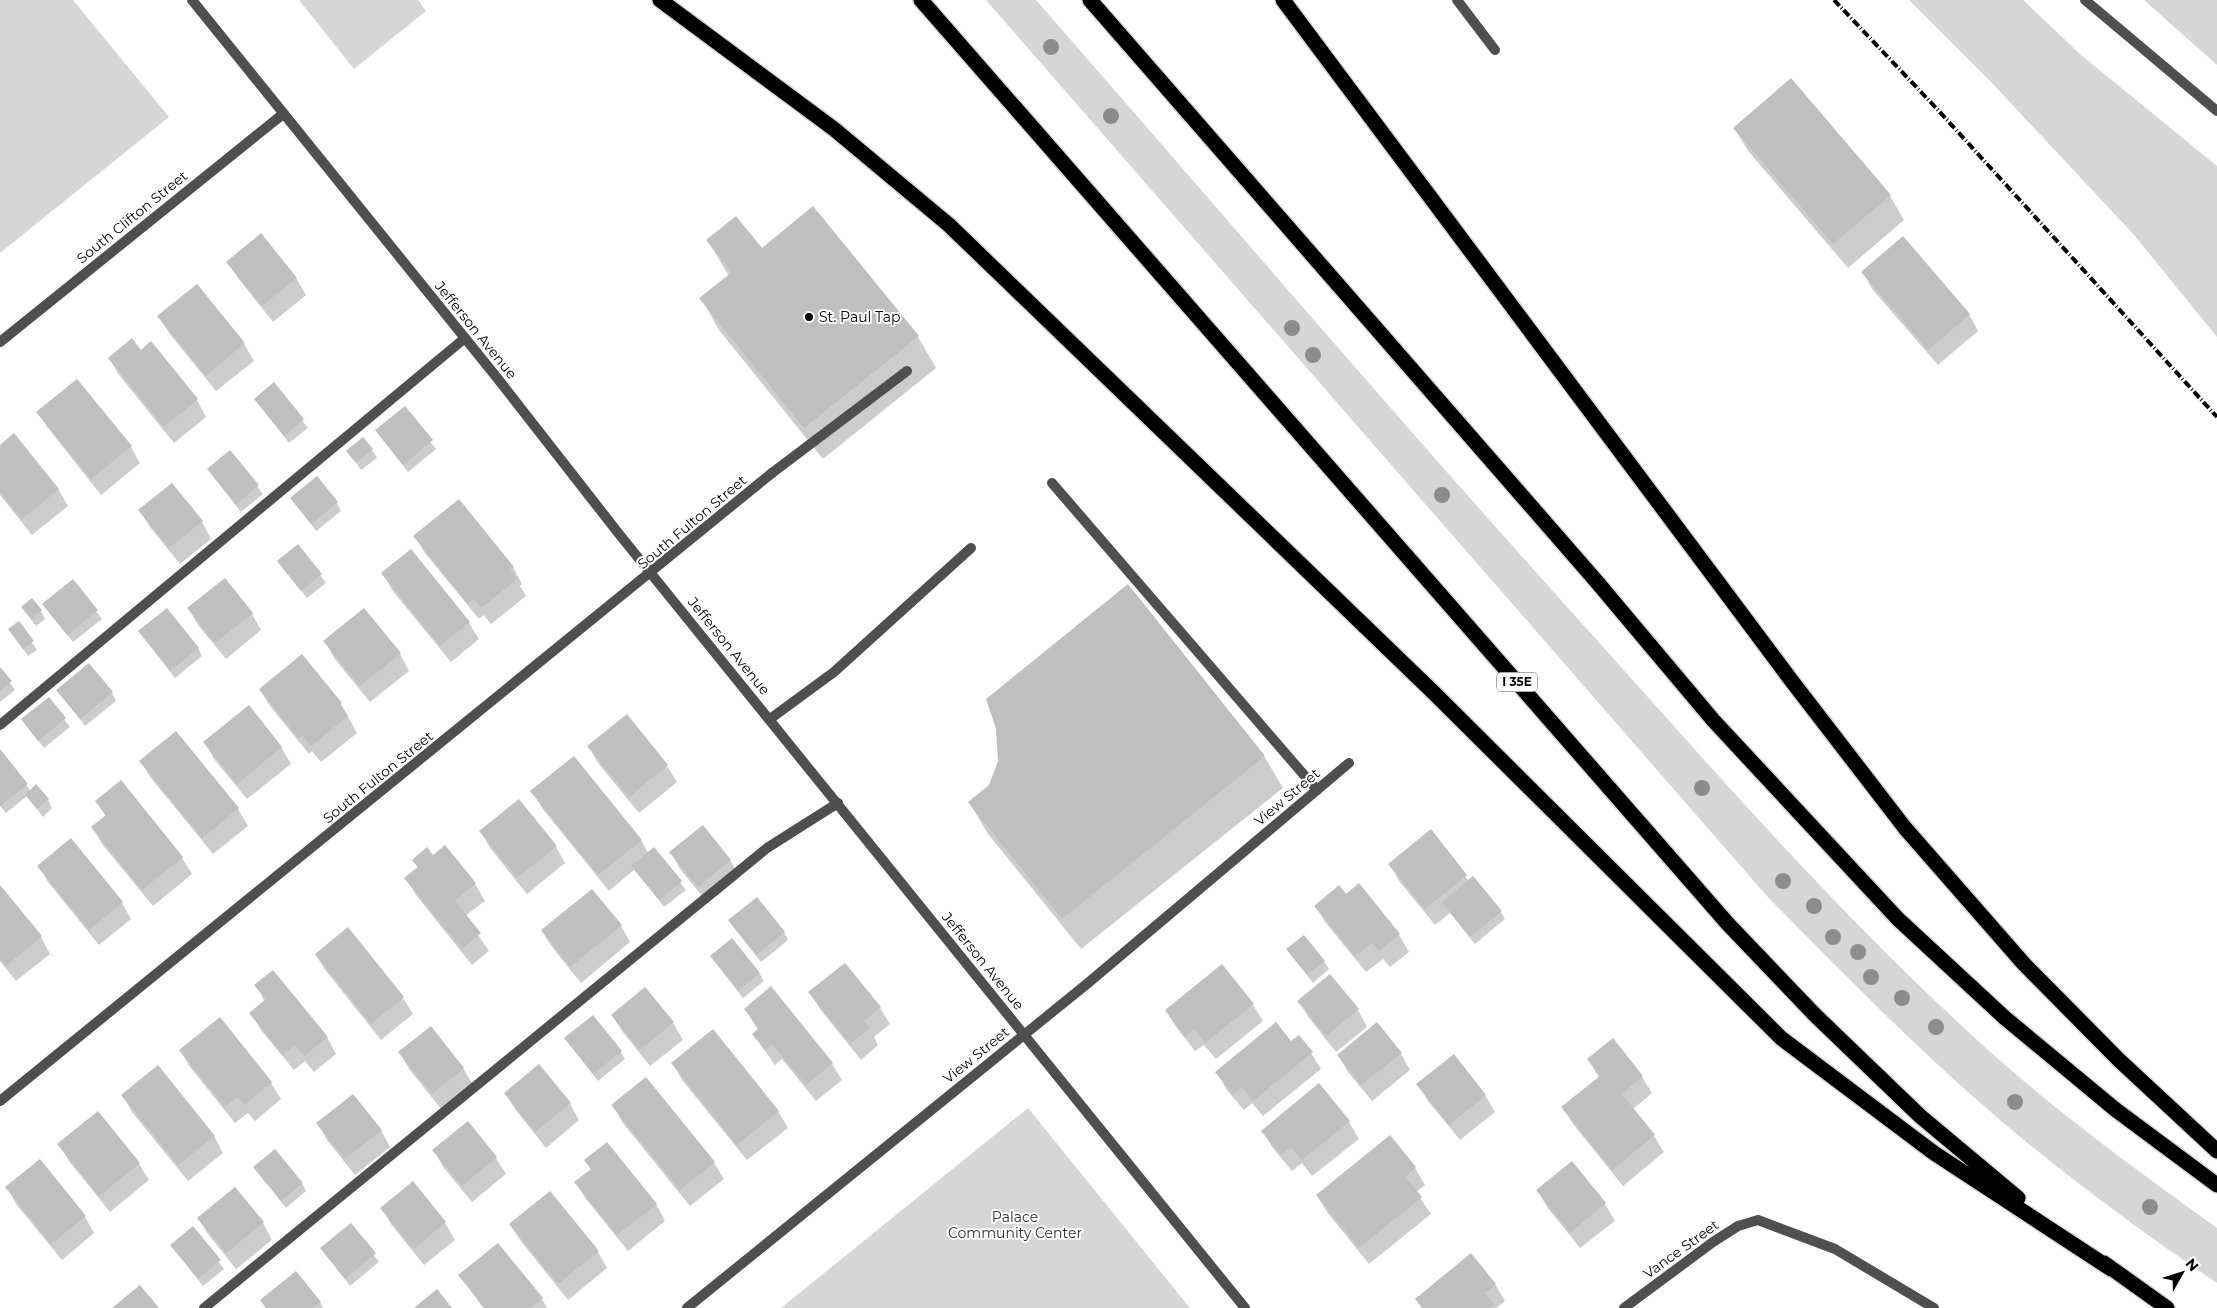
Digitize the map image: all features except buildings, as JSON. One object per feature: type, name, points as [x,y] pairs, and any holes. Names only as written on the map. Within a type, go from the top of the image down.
[{"type":"highway","points":[[660,0],[834,129],[949,225],[1433,692],[1781,1038],[1934,1153],[2111,1268]]},
{"type":"highway","name":"I 35E","points":[[921,0],[1741,938],[1814,1014],[1920,1116],[2034,1211],[2167,1308]]},
{"type":"highway","points":[[1090,0],[1597,582],[1713,720],[1898,919],[2005,1018],[2116,1110],[2217,1185]]},
{"type":"highway","points":[[1283,0],[1791,680],[1905,828],[2024,964],[2119,1060],[2217,1152]]},
{"type":"street","name":"Jefferson Avenue","points":[[192,0],[465,338],[651,574],[1245,1308]]},
{"type":"street","points":[[1457,0],[1495,50]]},
{"type":"street","points":[[2085,0],[2217,111]]},
{"type":"street","name":"South Clifton Street","points":[[0,342],[283,114]]},
{"type":"street","points":[[0,725],[465,338]]},
{"type":"street","name":"South Fulton Street","points":[[0,1101],[651,574],[772,473],[907,371]]},
{"type":"street","points":[[1052,483],[1317,790]]},
{"type":"street","points":[[770,719],[834,672],[971,548]]},
{"type":"street","name":"View Street","points":[[687,1308],[1088,983],[1349,763]]},
{"type":"street","points":[[204,1308],[767,848],[838,803]]},
{"type":"street","name":"Vance Street","points":[[1624,1308],[1713,1242],[1738,1226],[1758,1220],[1835,1249],[1934,1308]]},
{"type":"green space","points":[[0,0],[73,0],[169,117],[0,253]]},
{"type":"green space","points":[[299,0],[418,0],[426,11],[354,69]]},
{"type":"green space","points":[[986,0],[1036,0],[1384,401],[1525,560],[1738,797],[1884,951],[1935,1001],[2014,1073],[2128,1163],[2217,1228],[2217,1283],[2085,1188],[1990,1112],[1837,968],[1766,895]]},
{"type":"green space","points":[[1909,0],[2023,0],[2081,55],[2217,166],[2217,337],[2135,236],[1993,84]]},
{"type":"green space","points":[[2144,0],[2217,0],[2217,65]]},
{"type":"green space","name":"Palace Community Center","points":[[1028,1108],[1190,1308],[781,1308]]},
{"type":"railway","points":[[1834,0],[1938,110],[2217,417]]},
{"type":"place","name":"St. Paul Tap","points":[[809,317]]}]
